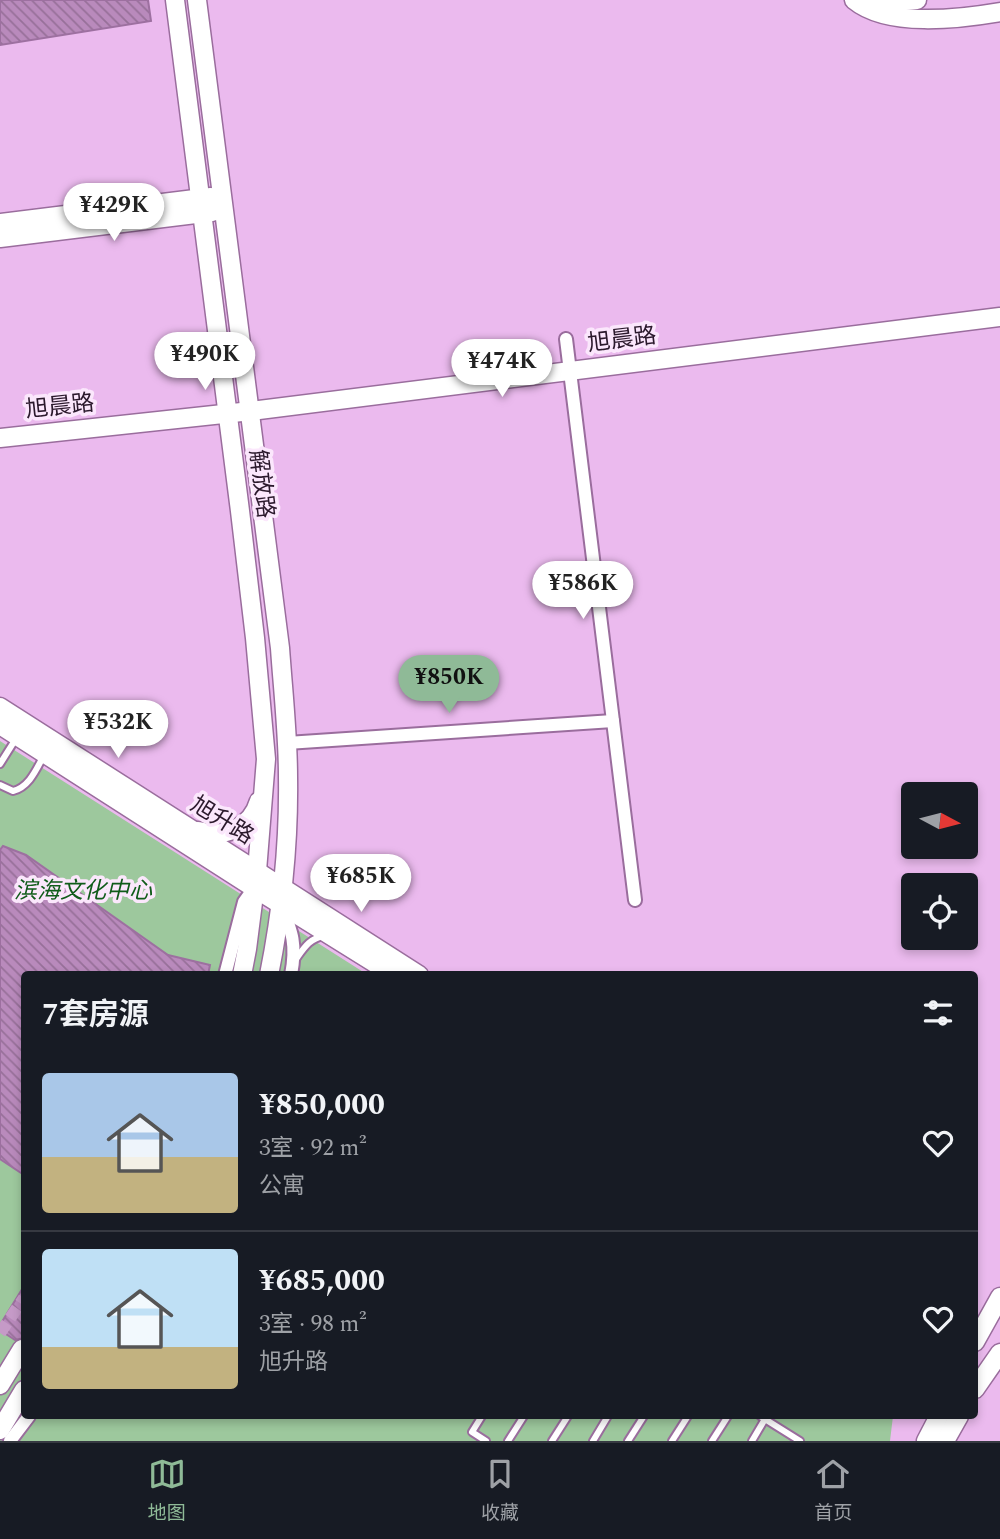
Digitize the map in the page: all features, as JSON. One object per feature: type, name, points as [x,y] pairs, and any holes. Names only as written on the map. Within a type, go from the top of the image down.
[{"type":"street","name":"解放路","points":[[175,0],[240,511],[266,759],[256,880],[243,971]]},
{"type":"street","name":"解放路","points":[[197,0],[280,648],[287,743],[288,804],[281,894],[270,971]]},
{"type":"street","points":[[854,0],[870,10],[912,18],[974,17],[1000,12]]},
{"type":"street","points":[[878,0],[917,0]]},
{"type":"street","points":[[0,238],[222,203]]},
{"type":"street","points":[[0,223],[201,206]]},
{"type":"street","name":"旭晨路","points":[[0,438],[227,414],[1000,317]]},
{"type":"street","points":[[566,339],[635,900]]},
{"type":"street","name":"旭升路","points":[[0,707],[22,730],[49,748],[256,880],[412,971]]},
{"type":"street","points":[[287,743],[613,721]]},
{"type":"street","name":"旭升路","points":[[0,725],[22,730]]},
{"type":"street","name":"旭升路","points":[[49,748],[189,829],[256,880]]},
{"type":"street","points":[[189,829],[218,834],[242,826],[257,809],[264,784]]},
{"type":"street","points":[[226,971],[244,902],[256,880]]},
{"type":"street","points":[[281,894],[292,932],[292,969]]},
{"type":"street","name":"旭升路","points":[[281,894],[337,937],[388,971]]},
{"type":"street","points":[[978,1337],[1000,1297]]},
{"type":"street","points":[[0,1385],[21,1351]]},
{"type":"street","points":[[978,1385],[1000,1353]]},
{"type":"street","points":[[0,1430],[21,1395]]},
{"type":"street","points":[[10,1441],[27,1419]]},
{"type":"street","points":[[926,1441],[937,1419]]},
{"type":"street","points":[[945,1441],[957,1419]]},
{"type":"lane","points":[[0,764],[22,730]]},
{"type":"lane","points":[[0,785],[13,790],[23,787],[49,748]]},
{"type":"lane","points":[[292,969],[315,937],[337,937]]},
{"type":"lane","points":[[480,1419],[472,1432],[486,1441]]},
{"type":"lane","points":[[508,1441],[522,1419]]},
{"type":"lane","points":[[552,1441],[566,1419]]},
{"type":"lane","points":[[593,1441],[606,1419]]},
{"type":"lane","points":[[628,1441],[642,1419]]},
{"type":"lane","points":[[671,1441],[686,1419]]},
{"type":"lane","points":[[712,1441],[726,1419]]},
{"type":"lane","points":[[751,1441],[760,1419]]},
{"type":"lane","points":[[764,1419],[796,1440]]},
{"type":"green space","name":"滨海文化中心","points":[[0,741],[362,971],[21,971],[21,1419],[893,1419],[890,1441],[0,1441]]},
{"type":"building","points":[[0,0],[148,0],[151,21],[0,45]]},
{"type":"building","points":[[3,846],[26,855],[168,955],[210,965],[209,971],[21,971],[21,1173],[0,1159],[0,850]]},
{"type":"building","points":[[21,1291],[21,1339],[15,1340],[0,1330],[0,1325]]},
{"type":"tunnel","points":[[0,1333],[21,1302]]}]
